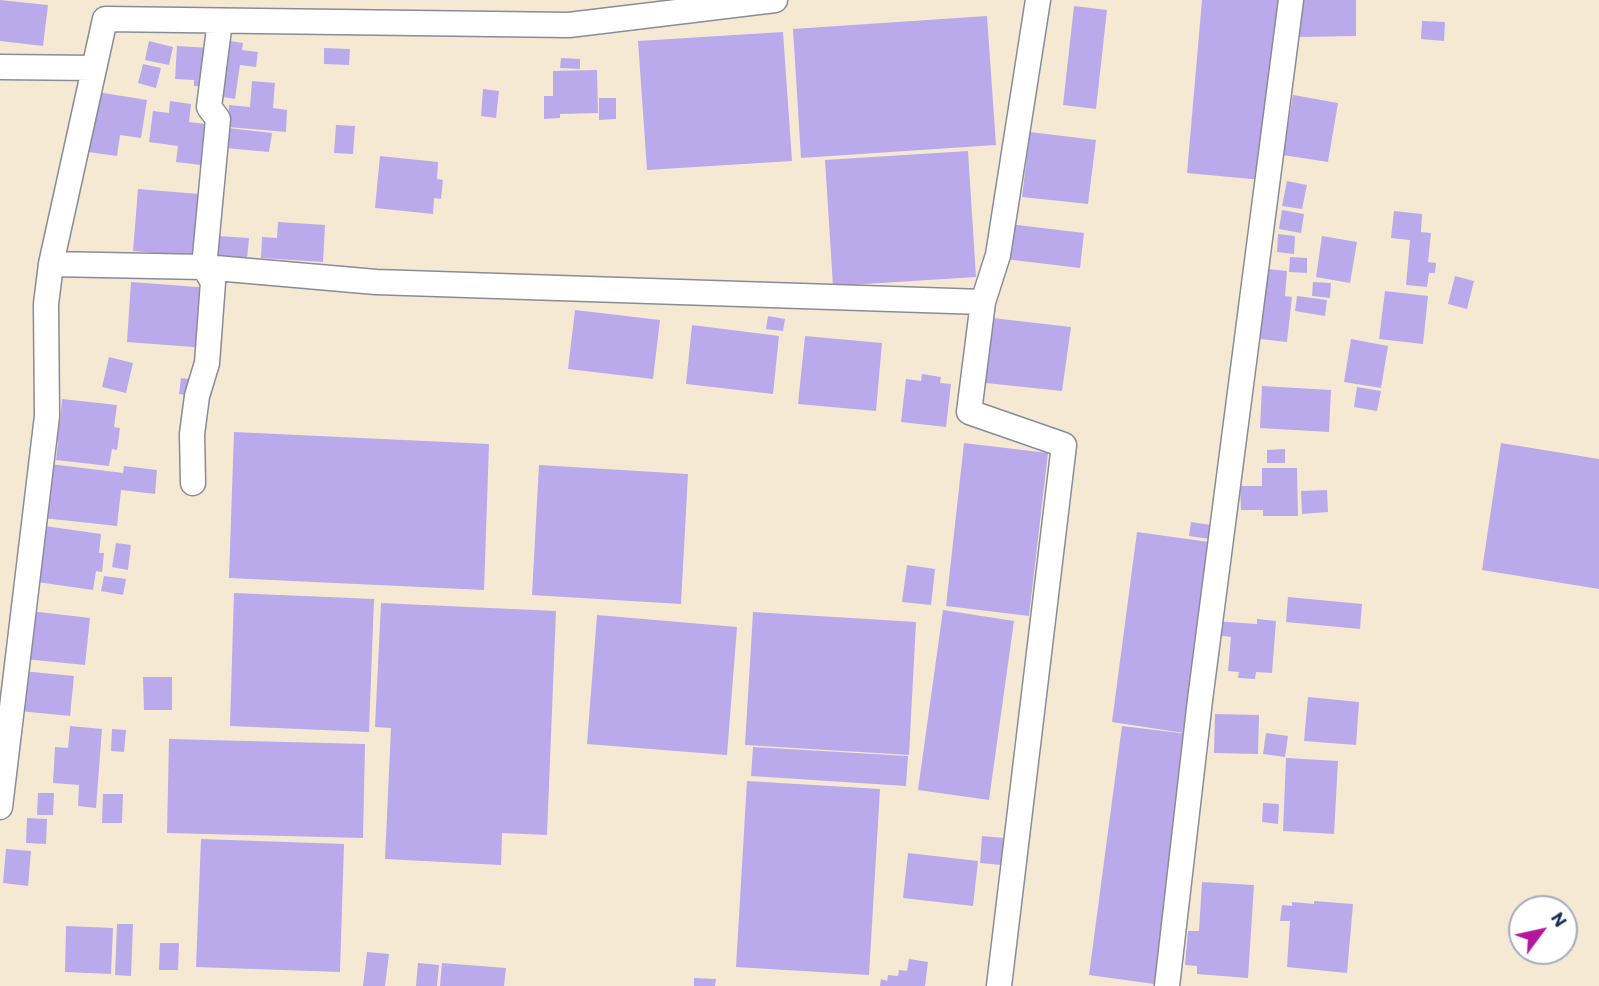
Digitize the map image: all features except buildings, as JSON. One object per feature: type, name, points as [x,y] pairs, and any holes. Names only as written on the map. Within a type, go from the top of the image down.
[{"type":"street","points":[[0,807],[47,416],[46,304],[51,264],[107,10],[220,22],[569,25],[775,0]]},
{"type":"street","points":[[999,986],[1064,445],[969,412],[982,302],[998,256],[1038,0]]},
{"type":"street","points":[[1167,986],[1202,686],[1291,0]]},
{"type":"street","points":[[193,483],[192,434],[197,396],[207,363],[214,282],[204,267],[218,119],[209,107],[220,22]]},
{"type":"street","points":[[0,67],[94,68]]},
{"type":"street","points":[[51,264],[204,267],[376,282],[982,302]]}]
